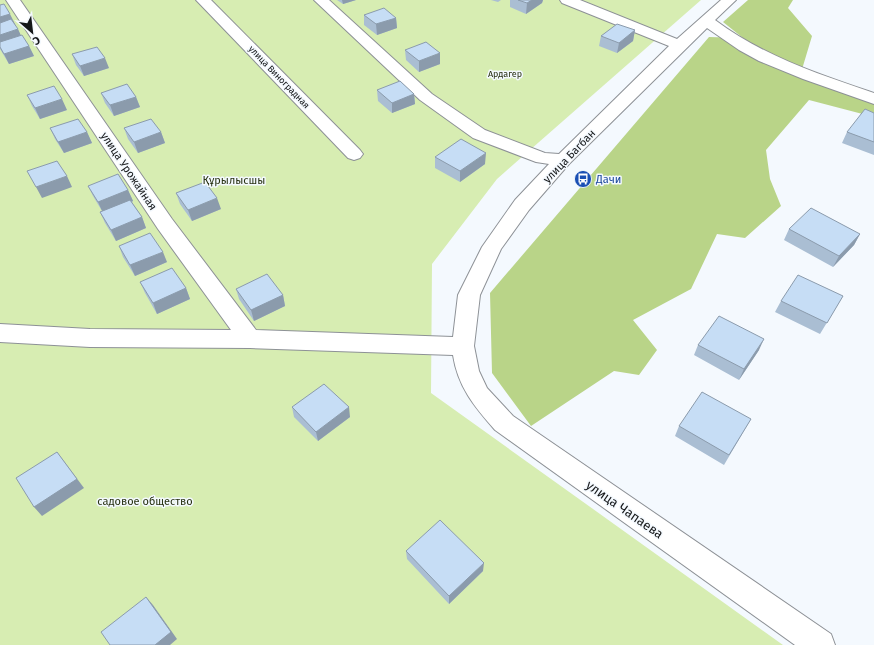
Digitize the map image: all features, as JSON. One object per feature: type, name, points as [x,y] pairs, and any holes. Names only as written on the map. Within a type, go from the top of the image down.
[{"type":"street","name":"улица Урожайная","points":[[13,0],[165,224],[250,339]]},
{"type":"street","name":"улица Виноградная","points":[[204,0],[354,154]]},
{"type":"street","points":[[321,0],[426,97],[479,134],[542,158],[563,160]]},
{"type":"street","points":[[567,0],[679,45]]},
{"type":"street","name":"улица Багбан","points":[[463,346],[469,295],[492,248],[522,205],[563,160],[679,45],[729,0]]},
{"type":"street","points":[[706,20],[720,32],[758,53],[804,74],[874,99]]},
{"type":"street","points":[[0,333],[90,338],[250,339],[463,346]]},
{"type":"street","name":"улица Чапаева","points":[[463,346],[467,371],[480,395],[504,423],[820,645]]},
{"type":"green space","points":[[0,0],[701,0],[497,179],[432,264],[431,393],[783,645],[0,645]]},
{"type":"green space","points":[[748,0],[793,0],[788,8],[812,36],[800,76],[874,102],[874,117],[809,100],[766,150],[770,179],[781,206],[745,238],[717,234],[691,289],[633,320],[657,350],[639,375],[614,371],[531,426],[492,373],[490,293],[709,37],[743,38],[723,22]]},
{"type":"building","points":[[518,0],[532,0],[527,3]]},
{"type":"building","points":[[4,4],[10,14],[0,17],[0,5]]},
{"type":"building","points":[[384,8],[396,18],[376,24],[364,15]]},
{"type":"building","points":[[11,19],[18,29],[0,35],[0,23]]},
{"type":"building","points":[[617,24],[635,30],[619,43],[601,36]]},
{"type":"building","points":[[22,35],[29,46],[4,54],[0,47],[0,42]]},
{"type":"building","points":[[426,42],[440,53],[419,61],[405,50]]},
{"type":"building","points":[[97,47],[105,58],[80,66],[72,54]]},
{"type":"building","points":[[400,81],[414,94],[392,103],[377,90]]},
{"type":"building","points":[[127,84],[136,97],[110,105],[101,93]]},
{"type":"building","points":[[54,86],[62,99],[35,108],[27,95]]},
{"type":"building","points":[[865,109],[874,113],[874,142],[847,132]]},
{"type":"building","points":[[78,119],[87,132],[58,142],[50,128]]},
{"type":"building","points":[[151,119],[161,132],[134,142],[124,128]]},
{"type":"building","points":[[461,139],[486,153],[460,171],[435,157]]},
{"type":"building","points":[[57,161],[67,176],[36,187],[27,171]]},
{"type":"building","points":[[118,174],[128,190],[98,202],[88,186]]},
{"type":"building","points":[[205,182],[217,198],[188,210],[176,193]]},
{"type":"building","points":[[130,200],[142,217],[111,230],[100,212]]},
{"type":"building","points":[[811,208],[860,234],[839,256],[789,229]]},
{"type":"building","points":[[150,233],[163,252],[130,265],[119,246]]},
{"type":"building","points":[[172,268],[186,288],[153,303],[140,282]]},
{"type":"building","points":[[267,274],[283,295],[251,310],[236,289]]},
{"type":"building","points":[[798,275],[843,296],[827,323],[781,301]]},
{"type":"building","points":[[719,316],[764,339],[744,369],[698,345]]},
{"type":"building","points":[[324,384],[349,407],[316,432],[292,407]]},
{"type":"building","points":[[702,392],[751,419],[729,455],[679,426]]},
{"type":"building","points":[[57,452],[77,479],[34,507],[16,478]]},
{"type":"building","points":[[440,520],[484,563],[449,596],[406,551]]},
{"type":"building","points":[[146,597],[171,632],[155,645],[110,645],[101,632]]},
{"type":"place","name":"Дачи","points":[[583,179]]},
{"type":"park label","name":"Ардагер","points":[[505,74]]},
{"type":"park label","name":"Құрылысшы","points":[[234,180]]},
{"type":"park label","name":"садовое общество","points":[[145,501]]}]
